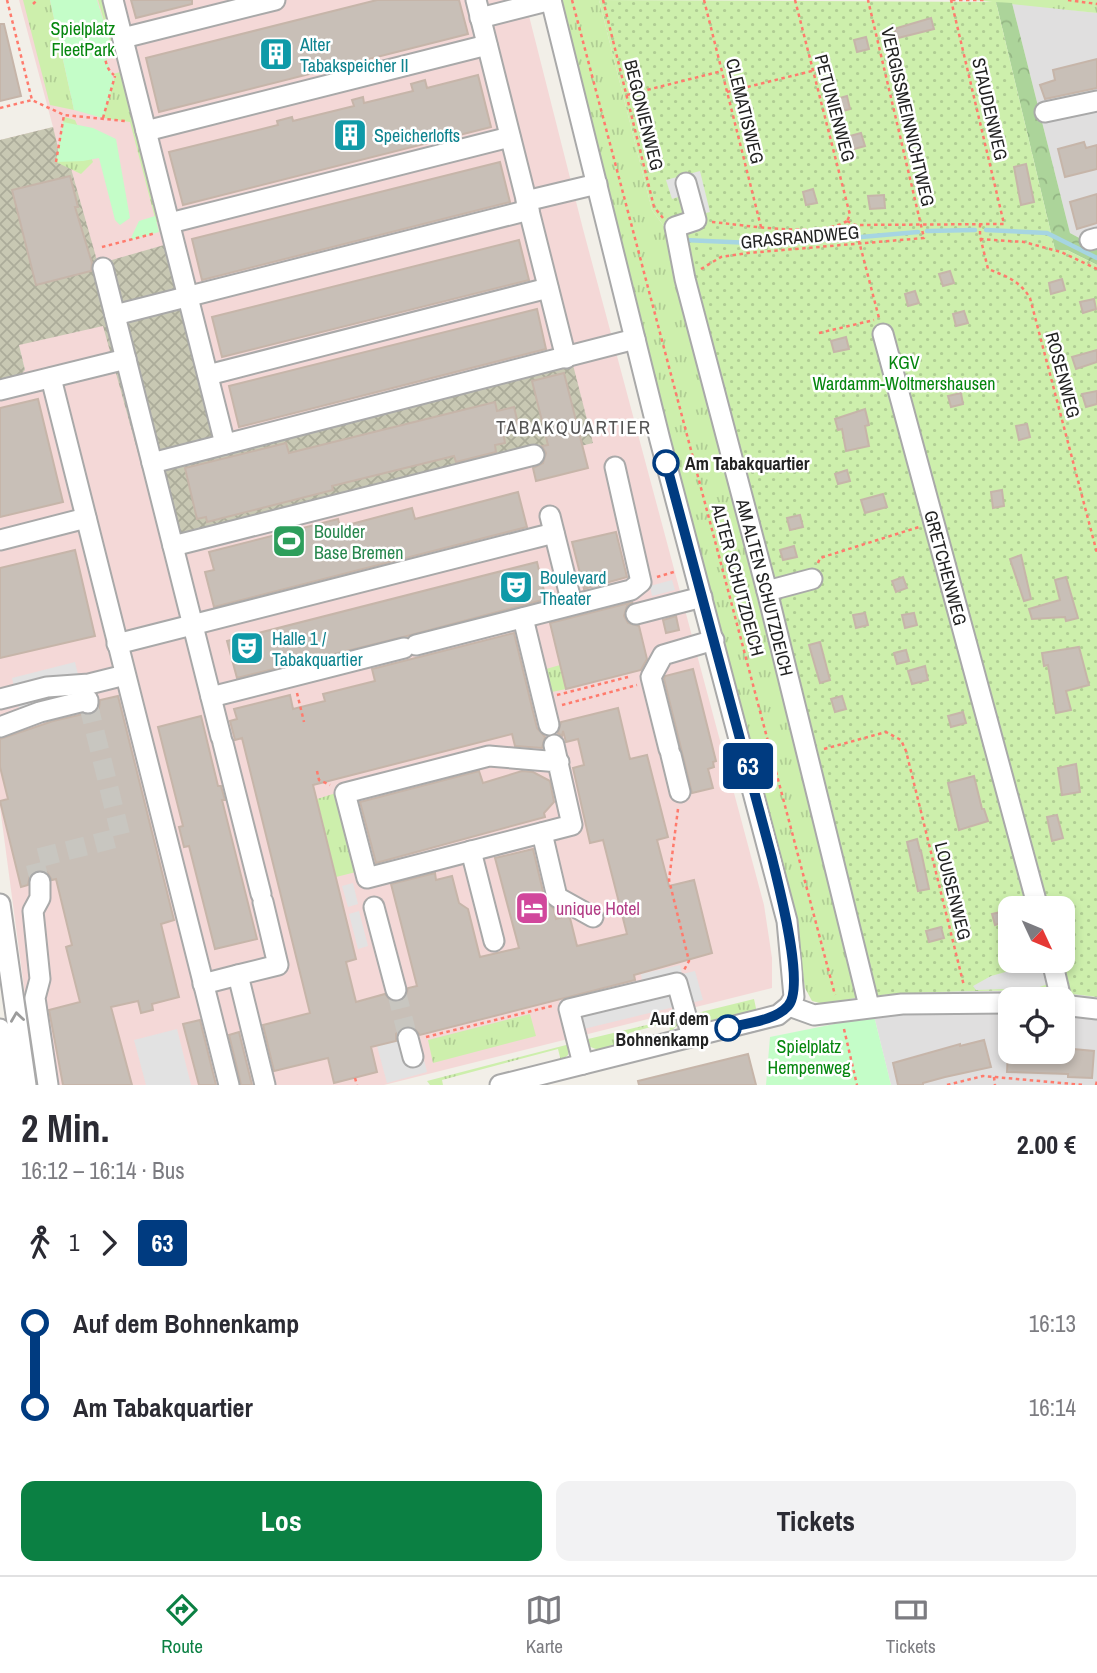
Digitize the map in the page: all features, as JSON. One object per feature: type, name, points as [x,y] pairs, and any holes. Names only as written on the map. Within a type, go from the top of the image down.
[{"type":"street","points":[[113,0],[123,38],[138,126],[164,228],[188,296],[225,444]]},
{"type":"street","points":[[123,38],[275,0]]},
{"type":"street","points":[[500,1085],[778,1015],[789,1006],[794,997],[795,985],[788,921],[635,339],[551,0],[478,9],[566,358]]},
{"type":"street","points":[[138,126],[487,45]]},
{"type":"street","points":[[1045,112],[1097,101]]},
{"type":"street","points":[[164,228],[510,137]]},
{"type":"street","points":[[675,228],[696,220],[686,183]]},
{"type":"street","points":[[115,315],[597,184]]},
{"type":"street","name":"AM ALTEN SCHUTZDEICH","points":[[675,228],[685,279],[767,592],[869,1006]]},
{"type":"street","points":[[103,268],[278,965],[203,984]]},
{"type":"street","points":[[208,375],[548,288]]},
{"type":"street","name":"GRETCHENWEG","points":[[881,326],[1035,896]]},
{"type":"street","points":[[152,463],[635,339]]},
{"type":"street","points":[[0,390],[126,359]]},
{"type":"street","points":[[51,378],[229,1085]]},
{"type":"street","points":[[173,546],[534,454]]},
{"type":"street","points":[[211,697],[631,590],[641,582],[615,467]]},
{"type":"street","points":[[0,540],[86,518]]},
{"type":"street","points":[[117,643],[552,525],[572,604]]},
{"type":"street","points":[[767,592],[812,579]]},
{"type":"street","points":[[636,614],[702,597]]},
{"type":"street","points":[[523,618],[546,711]]},
{"type":"street","points":[[680,792],[651,677],[663,655],[714,640]]},
{"type":"street","points":[[0,699],[47,687],[89,684],[125,676]]},
{"type":"street","points":[[0,727],[40,712],[88,700],[88,703]]},
{"type":"street","points":[[367,878],[572,825],[556,753],[489,756],[345,793],[373,904],[396,990]]},
{"type":"street","points":[[541,832],[557,897],[593,916]]},
{"type":"street","points":[[471,851],[494,941]]},
{"type":"street","points":[[40,882],[40,898],[33,911],[40,979],[35,998],[48,1085]]},
{"type":"street","points":[[0,904],[1,926],[26,1085]]},
{"type":"street","points":[[238,975],[265,1085]]},
{"type":"street","points":[[583,1064],[569,1009],[677,983],[692,1037]]},
{"type":"street","points":[[789,1006],[814,1015],[869,1006],[998,1003]]},
{"type":"street","points":[[1075,1006],[1097,1009]]},
{"type":"street","points":[[0,1029],[8,1085]]},
{"type":"path","points":[[8,0],[33,100]]},
{"type":"path","points":[[33,4],[37,0]]},
{"type":"path","name":"ALTER SCHUTZDEICH","points":[[572,0],[840,1011],[857,1085]]},
{"type":"path","name":"BEGONIENWEG","points":[[603,0],[654,207],[665,221],[675,228]]},
{"type":"path","name":"CLEMATISWEG","points":[[704,0],[761,227]]},
{"type":"path","name":"PETUNIENWEG","points":[[795,0],[850,215],[847,221]]},
{"type":"path","name":"VERGISSMEINNICHTWEG","points":[[868,0],[924,239]]},
{"type":"path","name":"STAUDENWEG","points":[[980,225],[1004,224],[951,0],[985,0]]},
{"type":"path","points":[[1068,0],[1097,4]]},
{"type":"path","points":[[626,95],[722,71]]},
{"type":"path","points":[[727,92],[812,71]]},
{"type":"path","points":[[101,118],[115,76]]},
{"type":"path","points":[[0,108],[33,100],[64,115],[101,118],[138,126]]},
{"type":"path","points":[[57,162],[64,115]]},
{"type":"path","points":[[696,220],[761,227],[826,228],[838,227],[847,221],[855,225],[980,225]]},
{"type":"path","points":[[819,333],[881,326],[855,225]]},
{"type":"path","name":"ROSENWEG","points":[[980,225],[980,238],[988,269],[1015,280],[1030,298],[1097,553]]},
{"type":"path","points":[[102,247],[164,228]]},
{"type":"path","points":[[980,238],[1024,242],[1061,252],[1097,269]]},
{"type":"path","name":"GRASRANDWEG","points":[[685,279],[721,257],[924,239]]},
{"type":"path","points":[[812,579],[820,558],[933,523]]},
{"type":"path","points":[[641,582],[694,566]]},
{"type":"path","points":[[292,676],[304,722]]},
{"type":"path","points":[[546,711],[628,677]]},
{"type":"path","points":[[546,711],[652,681]]},
{"type":"path","name":"LOUISENWEG","points":[[806,754],[886,732],[901,740],[969,1003]]},
{"type":"path","points":[[317,771],[319,780],[345,793]]},
{"type":"path","points":[[677,983],[689,961],[669,880],[680,792]]},
{"type":"path","points":[[410,1046],[562,1003],[569,1009]]},
{"type":"path","points":[[947,1085],[983,1076],[1084,1085]]},
{"type":"path","points":[[994,1077],[995,1085]]},
{"type":"path","points":[[355,1078],[357,1085]]},
{"type":"shaded area","points":[[19,0],[525,0],[583,229],[764,905],[772,958],[772,988],[384,1085],[37,1085],[0,807],[0,389],[25,370],[0,269],[0,140],[53,127]]},
{"type":"shaded area","points":[[1012,3],[1097,13],[1097,246],[1070,233]]},
{"type":"shaded area","points":[[53,127],[61,160],[68,158],[98,264],[171,243],[218,449],[572,361],[593,443],[164,548],[103,326],[19,345],[25,370],[8,388],[0,389],[0,140]]},
{"type":"shaded area","points":[[700,171],[710,212],[698,215],[681,196],[672,199],[666,180]]},
{"type":"shaded area","points":[[672,580],[675,590],[652,596],[650,586]]},
{"type":"shaded area","points":[[75,662],[83,696],[20,713],[12,678]]},
{"type":"shaded area","points":[[353,883],[358,904],[348,907],[342,886]]},
{"type":"shaded area","points":[[359,911],[368,946],[358,949],[349,914]]},
{"type":"shaded area","points":[[680,965],[682,974],[695,971],[703,1000],[567,1033],[559,1001],[642,981],[641,974]]},
{"type":"shaded area","points":[[1002,973],[1046,973],[1048,984],[1039,987],[976,990],[973,986]]},
{"type":"shaded area","points":[[998,991],[998,1064],[1075,1064],[1075,994],[1097,997],[1097,1085],[891,1085],[874,1016],[865,996]]},
{"type":"shaded area","points":[[177,1029],[191,1085],[146,1085],[134,1040]]},
{"type":"shaded area","points":[[418,1036],[427,1072],[387,1083],[377,1046]]},
{"type":"green space","points":[[23,0],[50,0],[74,110],[50,105]]},
{"type":"green space","name":"Spielplatz FleetPark","points":[[50,0],[97,0],[110,42],[105,54],[114,82],[103,118],[74,110]]},
{"type":"green space","points":[[98,0],[113,0],[123,38],[110,42]]},
{"type":"green space","points":[[557,0],[599,0],[652,210],[669,233],[865,996],[824,1004],[812,1001],[805,988],[799,947]]},
{"type":"green space","name":"KGV Wardamm-Woltmershausen","points":[[599,0],[996,2],[1055,250],[1067,250],[1097,265],[1097,997],[1075,995],[1075,987],[998,987],[998,991],[865,996],[669,233],[652,210]]},
{"type":"green space","points":[[974,0],[1097,0],[1097,13]]},
{"type":"green space","points":[[996,2],[1012,3],[1070,233],[1097,246],[1097,265],[1067,250],[1055,250]]},
{"type":"green space","points":[[131,69],[169,220],[156,222],[130,122],[103,118],[115,76],[113,74]]},
{"type":"green space","points":[[64,117],[75,120],[93,162],[81,174],[56,162]]},
{"type":"green space","points":[[63,122],[93,128],[116,139],[130,218],[120,225],[115,220],[99,158],[56,162]]},
{"type":"green space","points":[[155,216],[159,232],[130,240],[139,221]]},
{"type":"green space","points":[[560,665],[566,689],[552,692],[546,669]]},
{"type":"green space","points":[[336,793],[356,872],[336,877],[317,799]]},
{"type":"green space","points":[[754,999],[757,1013],[712,1024],[699,1021],[693,1014]]},
{"type":"green space","points":[[530,1014],[536,1036],[433,1063],[428,1040]]},
{"type":"green space","name":"Spielplatz Hempenweg","points":[[874,1016],[891,1085],[766,1085],[770,1037]]},
{"type":"green space","points":[[680,1017],[678,1025],[670,1032],[669,1022],[629,1033],[630,1043],[601,1051],[588,1046],[584,1040]]},
{"type":"green space","points":[[570,1044],[568,1055],[561,1061],[558,1049],[442,1080],[443,1085],[430,1085],[427,1081]]},
{"type":"building","points":[[131,0],[192,0],[192,4],[136,18]]},
{"type":"building","name":"Alter Tabakspeicher II","points":[[377,0],[459,0],[468,34],[159,112],[146,58]]},
{"type":"building","points":[[931,18],[934,29],[898,38],[894,29]]},
{"type":"building","points":[[0,24],[4,24],[21,96],[0,101]]},
{"type":"building","points":[[866,37],[869,49],[857,52],[854,40]]},
{"type":"building","points":[[1097,59],[1097,88],[1045,99],[1040,85],[1055,80],[1053,70]]},
{"type":"building","name":"Speicherlofts","points":[[478,75],[491,127],[183,205],[169,152],[278,125],[277,121],[292,117],[293,121],[354,106],[352,100],[363,97],[364,103],[413,91],[411,84],[425,80],[427,88]]},
{"type":"building","points":[[847,96],[850,109],[839,112],[836,99]]},
{"type":"building","points":[[861,133],[865,146],[854,149],[850,136]]},
{"type":"building","points":[[1084,142],[1086,148],[1097,145],[1097,169],[1065,177],[1058,149]]},
{"type":"building","points":[[500,162],[510,202],[202,280],[192,239]]},
{"type":"building","points":[[1026,164],[1034,202],[1021,205],[1014,167]]},
{"type":"building","points":[[70,176],[78,207],[75,207],[92,263],[91,271],[36,285],[12,190]]},
{"type":"building","points":[[813,189],[817,203],[806,205],[803,192]]},
{"type":"building","points":[[1097,194],[1097,223],[1077,229],[1070,202]]},
{"type":"building","points":[[884,195],[885,208],[870,209],[868,196]]},
{"type":"building","points":[[519,240],[529,280],[222,357],[212,317]]},
{"type":"building","points":[[950,271],[954,283],[943,286],[939,274]]},
{"type":"building","points":[[1062,279],[1065,290],[1051,294],[1049,283]]},
{"type":"building","points":[[915,291],[919,303],[908,306],[905,294]]},
{"type":"building","points":[[1094,299],[1096,309],[1083,313],[1080,302]]},
{"type":"building","points":[[537,309],[546,349],[239,427],[229,386]]},
{"type":"building","points":[[964,311],[968,323],[956,326],[953,314]]},
{"type":"building","points":[[846,337],[849,349],[834,352],[831,341]]},
{"type":"building","points":[[1097,350],[1097,362],[1076,369],[1072,357]]},
{"type":"building","points":[[564,373],[588,468],[536,481],[533,468],[543,463],[546,453],[542,446],[548,445],[532,381]]},
{"type":"building","points":[[1097,391],[1097,404],[1086,407],[1082,394]]},
{"type":"building","points":[[961,393],[963,404],[951,407],[948,396]]},
{"type":"building","points":[[38,399],[63,502],[0,517],[0,408]]},
{"type":"building","points":[[495,402],[497,411],[514,407],[519,428],[503,432],[505,443],[495,445],[496,452],[456,462],[454,456],[332,486],[333,490],[207,522],[206,517],[197,519],[185,468],[286,443],[289,453]]},
{"type":"building","points":[[865,409],[869,425],[865,426],[869,446],[846,451],[842,429],[838,430],[835,419]]},
{"type":"building","points":[[1027,424],[1030,437],[1019,440],[1016,426]]},
{"type":"building","points":[[847,470],[850,481],[838,484],[835,474]]},
{"type":"building","points":[[1002,490],[1004,506],[993,508],[991,492]]},
{"type":"building","points":[[518,492],[527,527],[214,607],[205,572],[214,570],[209,552],[338,519],[340,527],[412,508],[415,519]]},
{"type":"building","points":[[883,494],[887,507],[865,513],[861,500]]},
{"type":"building","points":[[800,515],[803,527],[790,530],[787,518]]},
{"type":"building","points":[[616,532],[627,577],[584,589],[572,542]]},
{"type":"building","points":[[794,546],[797,557],[783,560],[780,550]]},
{"type":"building","points":[[75,550],[95,636],[0,658],[0,568]]},
{"type":"building","points":[[1021,555],[1031,599],[1024,601],[1010,559]]},
{"type":"building","points":[[537,562],[546,599],[237,678],[227,641]]},
{"type":"building","points":[[903,577],[907,588],[896,592],[892,581]]},
{"type":"building","points":[[1066,577],[1078,618],[1066,621],[1065,617],[1032,619],[1029,609],[1060,600],[1055,580]]},
{"type":"building","points":[[633,602],[627,606],[624,616],[628,623],[639,626],[647,659],[641,670],[566,689],[550,623]]},
{"type":"building","points":[[865,613],[868,625],[856,628],[853,615]]},
{"type":"building","points":[[914,613],[917,625],[905,628],[902,615]]},
{"type":"building","points":[[676,616],[679,630],[666,633],[663,620]]},
{"type":"building","points":[[514,633],[537,728],[545,737],[542,748],[515,746],[512,734],[313,785],[356,959],[346,962],[356,1002],[385,994],[392,1002],[398,1002],[405,998],[408,988],[417,986],[391,884],[435,873],[436,880],[452,876],[459,903],[468,909],[480,957],[519,948],[495,858],[533,849],[545,900],[554,909],[556,919],[566,916],[570,918],[577,946],[627,934],[603,840],[590,843],[573,768],[584,765],[578,739],[566,742],[563,731],[562,736],[558,733],[561,722],[618,708],[630,759],[647,755],[668,837],[657,840],[669,886],[694,880],[712,953],[634,975],[635,980],[420,1035],[412,1026],[404,1026],[396,1034],[396,1041],[371,1047],[377,1072],[334,1083],[328,1058],[274,1071],[263,1025],[310,1013],[242,738],[235,740],[230,721],[237,719],[234,709],[290,695],[293,709],[325,701],[323,694],[375,681],[372,669]]},
{"type":"building","points":[[820,642],[830,680],[820,683],[809,645]]},
{"type":"building","points":[[1079,647],[1089,685],[1066,691],[1071,710],[1056,713],[1048,665],[1044,666],[1042,653]]},
{"type":"building","points":[[906,650],[909,661],[897,664],[894,653]]},
{"type":"building","points":[[925,666],[928,680],[912,684],[908,671]]},
{"type":"building","points":[[693,669],[716,761],[713,762],[714,767],[708,769],[713,788],[692,793],[664,679],[665,676]]},
{"type":"building","points":[[118,696],[174,920],[161,924],[179,997],[152,1004],[153,1010],[141,1013],[138,1001],[111,1007],[132,1085],[63,1085],[49,1010],[80,1002],[66,947],[72,945],[56,879],[52,880],[47,872],[39,870],[30,875],[28,885],[21,887],[0,801],[8,799],[0,767],[0,739],[53,721],[93,714],[99,708],[100,700]]},
{"type":"building","points":[[842,696],[846,709],[835,712],[831,699]]},
{"type":"building","points":[[963,712],[966,723],[951,727],[948,716]]},
{"type":"building","points":[[201,716],[218,786],[221,786],[225,800],[222,800],[257,939],[215,949],[189,846],[184,847],[179,827],[183,826],[158,727]]},
{"type":"building","points":[[1076,764],[1080,792],[1062,795],[1058,768]]},
{"type":"building","points":[[479,771],[483,783],[522,771],[533,772],[550,781],[554,802],[544,813],[545,817],[376,863],[360,802]]},
{"type":"building","points":[[974,776],[982,809],[988,821],[959,830],[948,783]]},
{"type":"building","points":[[1057,815],[1063,838],[1052,841],[1047,817]]},
{"type":"building","points":[[917,839],[929,889],[918,891],[907,842]]},
{"type":"building","points":[[998,913],[998,924],[995,925],[992,914]]},
{"type":"building","points":[[941,927],[944,938],[929,942],[926,931]]},
{"type":"building","points":[[200,1020],[216,1085],[199,1085],[183,1024]]},
{"type":"building","points":[[239,1032],[252,1085],[241,1085],[229,1035]]},
{"type":"building","points":[[984,1040],[991,1067],[945,1077],[923,1085],[898,1085],[893,1063]]},
{"type":"building","points":[[1075,1049],[1094,1051],[1092,1078],[1068,1077],[1068,1074],[1007,1072],[1007,1064],[1075,1064]]},
{"type":"building","points":[[748,1054],[756,1085],[639,1085],[638,1081]]},
{"type":"waterway","points":[[927,231],[975,230]]},
{"type":"waterway","points":[[986,230],[1047,233],[1097,258]]},
{"type":"waterway","points":[[861,237],[918,232]]},
{"type":"waterway","points":[[684,240],[773,244],[854,237]]},
{"type":"tunnel","points":[[40,882],[34,859],[121,837],[88,703]]},
{"type":"tunnel","points":[[396,990],[408,1038]]},
{"type":"bus line","name":"63","points":[[666,463],[788,921],[795,985],[794,997],[789,1006],[778,1015],[728,1028]]},
{"type":"place","name":"Alter Tabakspeicher II","points":[[276,54]]},
{"type":"place","name":"Speicherlofts","points":[[350,135]]},
{"type":"place","name":"Am Tabakquartier","points":[[666,463]]},
{"type":"place","name":"Boulder Base Bremen","points":[[289,541]]},
{"type":"place","name":"Boulevard Theater","points":[[516,587]]},
{"type":"place","name":"Halle 1 / Tabakquartier","points":[[247,648]]},
{"type":"place","name":"unique Hotel","points":[[532,908]]},
{"type":"place","name":"Auf dem Bohnenkamp","points":[[728,1028]]},
{"type":"district","name":"TABAKQUARTIER","points":[[574,427]]}]
